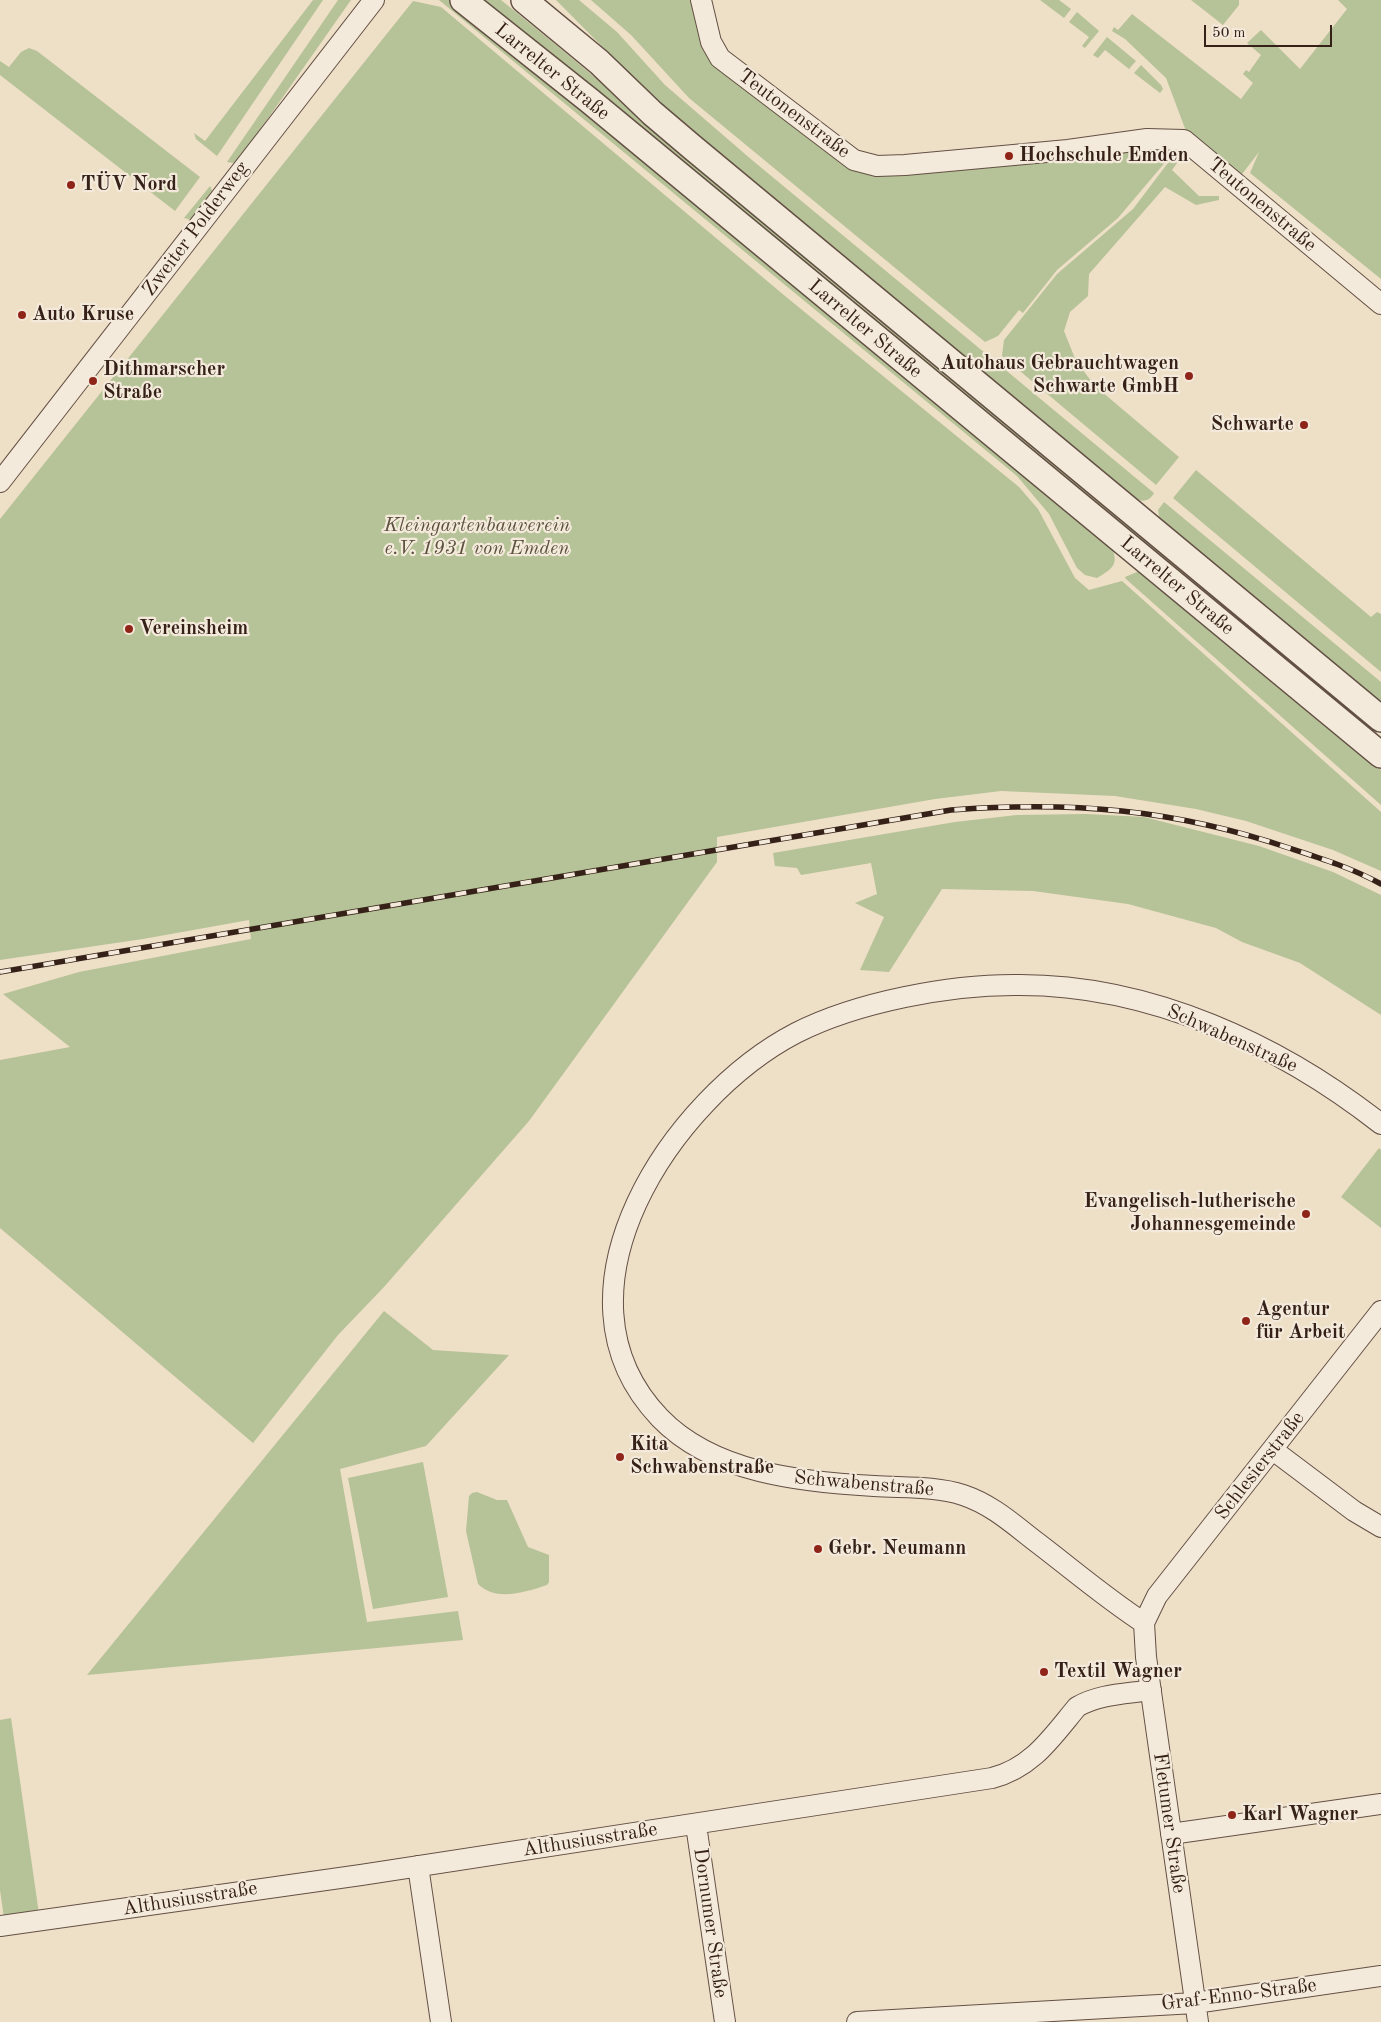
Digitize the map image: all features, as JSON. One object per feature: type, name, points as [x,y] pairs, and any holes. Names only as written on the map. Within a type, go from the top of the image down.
[{"type":"street","name":"Zweiter Polderweg","points":[[0,482],[374,0]]},
{"type":"street","name":"Larrelter Straße","points":[[463,0],[590,101],[1381,755]]},
{"type":"street","name":"Larrelter Straße","points":[[524,0],[599,62],[652,113],[1381,719]]},
{"type":"street","name":"Teutonenstraße","points":[[701,0],[711,42],[720,58],[854,160],[877,166],[905,165],[1050,152],[1147,139],[1184,140],[1381,304]]},
{"type":"street","name":"Schwabenstraße","points":[[1144,1623],[1003,1514],[975,1500],[942,1490],[830,1483],[764,1472],[716,1455],[681,1436],[661,1419],[636,1387],[625,1365],[615,1336],[612,1302],[616,1268],[639,1199],[660,1160],[700,1108],[734,1074],[778,1044],[814,1024],[849,1012],[923,994],[990,986],[1048,985],[1120,995],[1199,1020],[1314,1075],[1381,1124]]},
{"type":"street","name":"Schlesierstraße","points":[[1144,1623],[1156,1596],[1381,1311]]},
{"type":"street","points":[[1273,1450],[1354,1510],[1381,1527]]},
{"type":"street","name":"Fletumer Straße","points":[[1144,1623],[1151,1690],[1197,2013]]},
{"type":"street","name":"Althusiusstraße","points":[[0,1926],[418,1866],[927,1789],[1004,1775],[1031,1760],[1077,1707],[1094,1699],[1151,1690]]},
{"type":"street","points":[[1171,1834],[1381,1804]]},
{"type":"street","name":"Dornumer Straße","points":[[696,1824],[724,2022]]},
{"type":"street","points":[[418,1866],[441,2022]]},
{"type":"street","name":"Graf-Enno-Straße","points":[[857,2022],[1197,2013],[1381,1976]]},
{"type":"green space","points":[[313,0],[323,0],[217,156],[196,139],[194,133],[205,141]]},
{"type":"green space","points":[[338,0],[351,0],[238,161],[233,163],[227,162]]},
{"type":"green space","points":[[439,0],[451,0],[1111,545],[1115,561],[1111,568],[1097,578],[1085,575],[1077,568],[1049,514],[1017,476]]},
{"type":"green space","points":[[482,0],[501,0],[550,40],[1225,600],[1378,731],[1376,734],[1360,724]]},
{"type":"green space","points":[[556,0],[579,0],[617,32],[665,85],[752,160],[1154,493],[1152,496],[1143,501],[1129,497],[677,122]]},
{"type":"green space","points":[[591,0],[701,0],[711,42],[854,160],[1186,131],[1166,78],[1125,39],[1112,31],[1114,27],[1118,30],[1132,14],[1241,99],[1253,83],[1243,74],[1246,70],[1249,72],[1261,55],[1247,43],[1261,30],[1300,69],[1347,9],[1338,0],[1381,0],[1381,279],[1250,173],[1259,152],[1236,182],[1184,140],[1118,218],[1057,270],[1023,313],[1019,310],[998,336],[985,342],[689,98],[631,35]]},
{"type":"green space","points":[[1040,0],[1059,0],[1071,9],[1064,18]]},
{"type":"green space","points":[[1191,0],[1239,0],[1239,5],[1223,25]]},
{"type":"green space","name":"Kleingartenbauverein e.V. 1931 von Emden","points":[[413,1],[441,7],[785,296],[1019,487],[1038,509],[1075,578],[1089,590],[1122,581],[1381,812],[1381,871],[1333,850],[1246,821],[1196,809],[1115,796],[1001,791],[935,799],[717,837],[717,862],[529,1121],[384,1287],[338,1335],[253,1443],[0,1228],[0,1060],[70,1047],[3,994],[79,972],[251,939],[249,920],[143,939],[0,960],[0,519]]},
{"type":"green space","points":[[1077,12],[1099,31],[1085,48],[1082,46],[1089,37],[1069,22]]},
{"type":"green space","points":[[1107,37],[1136,61],[1129,69],[1105,50],[1098,58],[1093,55]]},
{"type":"green space","points":[[29,48],[37,51],[200,177],[175,211],[0,75],[0,61],[9,67],[21,52]]},
{"type":"green space","points":[[1141,65],[1161,85],[1163,89],[1160,93],[1134,73]]},
{"type":"green space","points":[[1177,151],[1183,155],[1172,170],[1199,196],[1219,196],[1219,200],[1196,205],[1165,187],[1089,274],[1088,296],[1070,312],[1064,331],[1076,361],[1095,386],[1179,457],[1156,485],[1002,356],[1004,340],[1057,274],[1133,209]]},
{"type":"green space","points":[[210,186],[212,190],[211,197],[192,220],[184,218]]},
{"type":"green space","points":[[1196,470],[1371,617],[1377,612],[1381,614],[1381,672],[1173,498]]},
{"type":"green space","points":[[1164,502],[1381,682],[1381,707],[1160,522],[1158,510]]},
{"type":"green space","points":[[1137,572],[1148,575],[1381,770],[1381,805],[1126,579],[1125,577]]},
{"type":"green space","points":[[1086,814],[1144,817],[1259,846],[1333,872],[1381,895],[1381,1015],[1300,963],[1242,942],[1216,928],[1128,904],[1033,891],[942,889],[889,972],[860,970],[884,917],[855,903],[877,894],[871,863],[801,875],[797,868],[775,866],[773,853],[955,822],[1017,815]]},
{"type":"green space","points":[[1379,1148],[1381,1150],[1381,1228],[1341,1197]]},
{"type":"green space","points":[[384,1311],[433,1350],[509,1355],[426,1446],[340,1469],[367,1622],[458,1611],[463,1640],[87,1675]]},
{"type":"green space","points":[[423,1462],[448,1597],[373,1609],[348,1478]]},
{"type":"green space","points":[[477,1492],[497,1500],[507,1500],[528,1547],[549,1555],[549,1582],[547,1585],[521,1593],[502,1594],[493,1593],[478,1584],[466,1531],[469,1496]]},
{"type":"green space","points":[[11,1718],[40,1921],[5,1925],[0,1890],[0,1720]]},
{"type":"railway","points":[[0,972],[951,810],[996,807],[1081,808],[1122,811],[1204,824],[1289,848],[1347,868],[1381,884]]},
{"type":"place","name":"Hochschule Emden","points":[[1009,156]]},
{"type":"place","name":"TÜV Nord","points":[[71,185]]},
{"type":"place","name":"Auto Kruse","points":[[22,315]]},
{"type":"place","name":"Autohaus Gebrauchtwagen Schwarte GmbH","points":[[1189,376]]},
{"type":"place","name":"Dithmarscher Straße","points":[[93,381]]},
{"type":"place","name":"Schwarte","points":[[1304,425]]},
{"type":"place","name":"Vereinsheim","points":[[129,629]]},
{"type":"place","name":"Evangelisch-lutherische Johannesgemeinde","points":[[1306,1214]]},
{"type":"place","name":"Agentur für Arbeit","points":[[1246,1321]]},
{"type":"place","name":"Kita Schwabenstraße","points":[[620,1457]]},
{"type":"place","name":"Gebr. Neumann","points":[[818,1549]]},
{"type":"place","name":"Textil Wagner","points":[[1044,1672]]},
{"type":"place","name":"Karl Wagner","points":[[1232,1815]]}]
